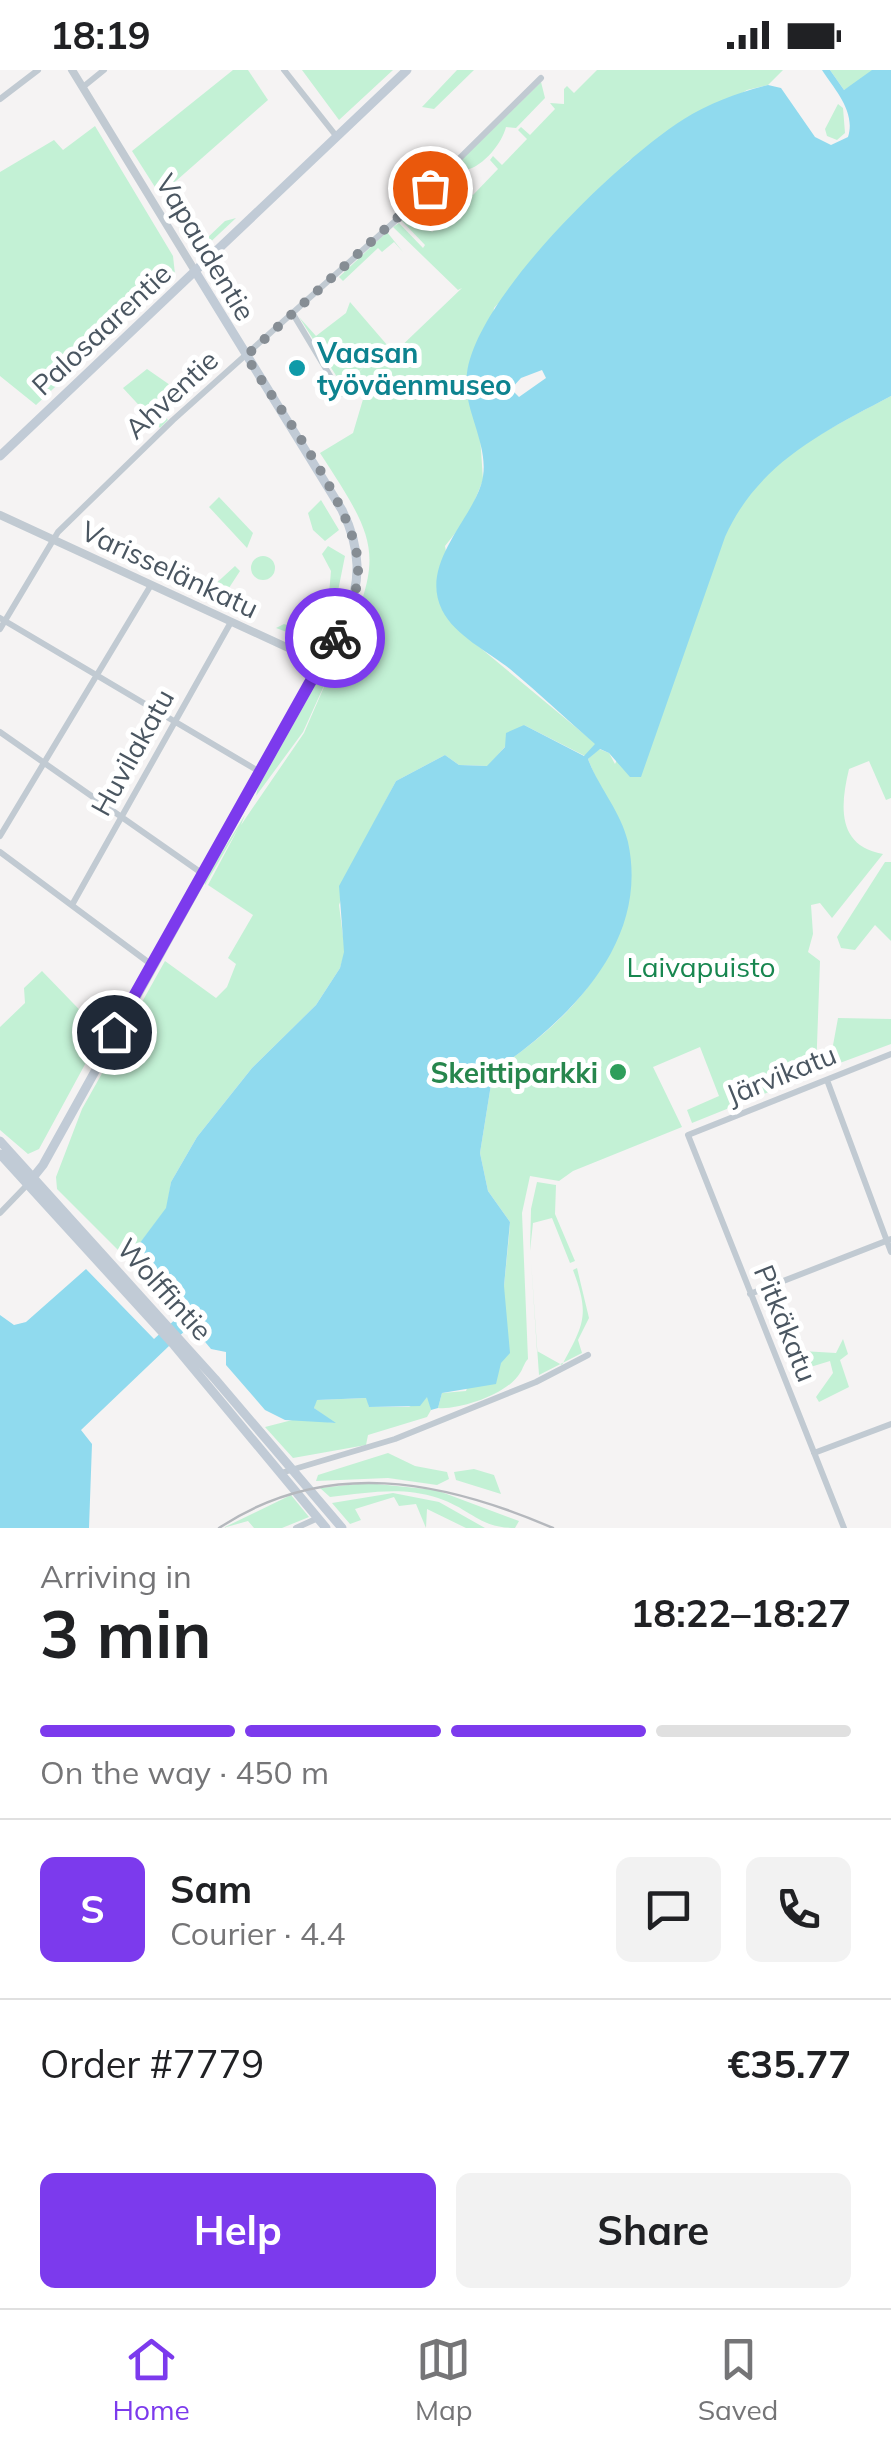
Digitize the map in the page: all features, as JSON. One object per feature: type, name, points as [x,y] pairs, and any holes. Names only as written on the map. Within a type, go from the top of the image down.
[{"type":"main road","name":"Palosaarentie","points":[[0,456],[407,70]]},
{"type":"main road","name":"Vapaudentie","points":[[30,1181],[322,663],[356,593],[356,545],[342,510],[195,271]]},
{"type":"main road","name":"Wolffintie","points":[[0,1141],[30,1181],[294,1470],[342,1528]]},
{"type":"main road","name":"Wolffintie","points":[[0,1154],[30,1181]]},
{"type":"main road","name":"Wolffintie","points":[[177,1343],[326,1528]]},
{"type":"street","points":[[0,98],[38,70]]},
{"type":"street","name":"Vapaudentie","points":[[72,70],[195,271]]},
{"type":"street","points":[[82,87],[104,70]]},
{"type":"street","points":[[284,70],[336,137]]},
{"type":"street","name":"Ahventie","points":[[0,630],[3,619],[54,540],[173,420],[293,314],[541,78]]},
{"type":"street","points":[[293,314],[342,394]]},
{"type":"street","name":"Varisselänkatu","points":[[0,515],[322,663]]},
{"type":"street","points":[[0,836],[151,585]]},
{"type":"street","points":[[3,619],[260,772]]},
{"type":"street","name":"Huvilakatu","points":[[72,906],[231,622]]},
{"type":"street","points":[[0,732],[204,874]]},
{"type":"street","points":[[0,852],[152,964]]},
{"type":"street","name":"Järvikatu","points":[[688,1135],[891,1054]]},
{"type":"street","points":[[826,1080],[891,1252]]},
{"type":"street","name":"Pitkäkatu","points":[[688,1135],[844,1528]]},
{"type":"street","points":[[0,1213],[30,1181]]},
{"type":"street","points":[[750,1294],[889,1239]]},
{"type":"street","points":[[282,1474],[424,1428],[536,1382],[588,1355]]},
{"type":"street","points":[[814,1454],[891,1424]]},
{"type":"street","points":[[296,1528],[319,1518]]},
{"type":"green space","points":[[233,70],[248,70],[268,100],[160,195],[132,151]]},
{"type":"green space","points":[[302,70],[393,70],[339,120]]},
{"type":"green space","points":[[457,70],[474,70],[434,109],[422,107]]},
{"type":"green space","points":[[597,70],[783,70],[768,85],[747,90],[628,161],[494,308],[480,435],[483,480],[468,517],[445,546],[460,631],[596,744],[585,756],[524,725],[488,766],[459,765],[445,755],[396,781],[359,851],[339,905],[345,952],[340,968],[316,1005],[252,1068],[197,1137],[171,1182],[167,1208],[133,1252],[134,1266],[57,1189],[56,1177],[82,1109],[165,961],[216,998],[227,987],[236,964],[228,958],[253,915],[208,885],[239,827],[205,885],[204,881],[245,815],[241,825],[304,733],[337,657],[303,732],[256,796],[357,611],[341,652],[355,619],[369,569],[364,529],[320,453],[353,433],[364,396],[350,380],[365,366],[342,385],[299,317],[316,336],[346,313],[350,302],[394,353],[462,288],[458,290],[393,227],[399,223],[423,248],[425,245],[402,221],[405,214],[416,221],[407,211],[416,203],[419,207],[413,213],[432,232],[443,221],[438,212],[447,220],[469,198],[464,187],[473,195],[498,169],[490,160],[493,156],[502,165],[527,139],[518,130],[521,127],[530,135],[555,109],[550,103],[564,104],[567,86],[574,93]]},
{"type":"green space","points":[[830,70],[872,70],[872,74],[844,90]]},
{"type":"green space","points":[[541,82],[545,98],[516,128],[506,127],[491,153],[466,170],[465,178],[439,204],[431,206],[423,197]]},
{"type":"green space","points":[[838,104],[843,108],[845,133],[837,140],[827,136],[825,129]]},
{"type":"green space","points":[[95,126],[173,256],[175,274],[36,405],[0,376],[0,172],[54,140],[63,150]]},
{"type":"green space","points":[[173,218],[182,218],[197,241],[205,240],[225,221],[236,218],[203,249],[193,249]]},
{"type":"green space","points":[[387,232],[403,252],[394,242],[382,252],[378,248],[343,281],[339,277]]},
{"type":"green space","points":[[147,369],[170,385],[173,395],[169,391],[160,401],[159,409],[168,420],[160,428],[123,388]]},
{"type":"green space","name":"Laivapuisto","points":[[891,396],[891,798],[886,800],[869,761],[849,769],[845,822],[857,843],[883,854],[832,918],[820,903],[811,905],[813,934],[808,952],[820,961],[816,1073],[692,1123],[687,1110],[719,1096],[700,1047],[653,1067],[682,1127],[573,1171],[559,1181],[530,1176],[522,1213],[528,1359],[514,1381],[495,1394],[438,1408],[442,1393],[466,1391],[504,1286],[510,1222],[488,1191],[480,1153],[493,1072],[538,1038],[577,1001],[607,957],[625,903],[630,869],[626,844],[588,759],[599,749],[609,753],[615,764],[747,497],[763,478],[802,446]]},
{"type":"green space","points":[[219,497],[253,533],[247,548],[209,507]]},
{"type":"green space","points":[[321,500],[339,530],[325,541],[313,530],[308,513]]},
{"type":"green space","points":[[328,546],[345,556],[336,601],[329,594],[331,571],[322,554]]},
{"type":"green space","points":[[263,556],[272,559],[272,577],[263,580],[254,577],[251,568],[254,559]]},
{"type":"green space","points":[[235,566],[240,571],[227,591],[231,600],[227,605],[212,598],[211,588]]},
{"type":"green space","points":[[319,614],[334,622],[319,644],[276,628],[284,624],[299,629],[310,616]]},
{"type":"green space","points":[[885,862],[891,862],[891,941],[875,925],[855,950],[841,948],[837,937]]},
{"type":"green space","points":[[42,971],[102,1033],[39,1149],[28,1154],[0,1130],[0,1027],[25,1003],[24,988]]},
{"type":"green space","points":[[838,1018],[891,1019],[891,1044],[829,1067]]},
{"type":"green space","points":[[537,1182],[556,1185],[555,1214],[575,1261],[570,1263],[552,1218],[533,1223],[530,1251],[531,1209]]},
{"type":"green space","points":[[577,1268],[589,1318],[578,1340],[582,1353],[563,1363],[582,1319],[582,1298],[573,1270]]},
{"type":"green space","points":[[843,1339],[848,1354],[840,1360],[849,1387],[819,1402],[816,1397],[833,1373],[830,1361],[794,1372],[789,1360],[802,1351],[836,1353]]},
{"type":"green space","points":[[537,1351],[560,1364],[539,1375]]},
{"type":"green space","points":[[428,1396],[431,1410],[427,1417],[368,1435],[366,1445],[293,1458],[265,1427],[300,1418],[334,1423],[314,1408],[316,1400],[367,1398],[369,1407],[409,1407]]},
{"type":"green space","points":[[388,1453],[415,1466],[447,1472],[449,1479],[437,1485],[388,1478],[316,1481],[318,1475]]},
{"type":"green space","points":[[474,1469],[494,1475],[501,1494],[456,1480],[454,1472]]},
{"type":"green space","points":[[367,1483],[436,1490],[519,1521],[515,1528],[492,1525],[449,1502],[424,1494],[384,1492],[330,1497],[320,1488]]},
{"type":"green space","points":[[393,1493],[439,1502],[485,1528],[466,1528],[427,1509],[426,1528],[416,1504],[399,1506],[394,1497],[355,1509],[361,1520],[350,1524],[332,1503]]},
{"type":"green space","points":[[291,1495],[309,1517],[282,1528],[254,1528],[248,1521],[223,1528]]},
{"type":"water","points":[[822,70],[830,70],[844,90],[872,70],[891,70],[891,396],[795,452],[755,489],[739,511],[725,537],[641,777],[630,777],[609,753],[600,749],[588,759],[628,842],[632,879],[627,914],[614,946],[574,1004],[493,1072],[480,1153],[488,1191],[510,1222],[504,1286],[510,1353],[501,1363],[496,1384],[442,1393],[438,1408],[431,1410],[427,1397],[420,1406],[369,1407],[366,1398],[317,1400],[314,1408],[336,1423],[285,1420],[265,1410],[226,1365],[226,1352],[211,1349],[191,1325],[81,1430],[92,1444],[89,1528],[0,1528],[0,1315],[14,1325],[26,1322],[86,1269],[154,1339],[180,1315],[137,1266],[133,1252],[166,1208],[171,1182],[197,1137],[252,1068],[316,1005],[340,968],[344,952],[339,886],[396,781],[445,755],[459,765],[487,766],[505,747],[506,733],[524,725],[584,756],[595,744],[510,669],[455,628],[442,610],[437,593],[441,561],[475,500],[484,471],[468,401],[467,373],[477,342],[496,307],[555,232],[589,197],[656,139],[704,108],[768,85],[781,88],[815,137],[831,145],[848,137],[847,110]],"holes":[[[542,370],[546,378],[519,397],[511,389],[521,378]]]},
{"type":"railway","points":[[219,1528],[260,1506],[301,1491],[342,1484],[384,1483],[469,1498],[553,1528]]},
{"type":"way so far","points":[[335,638],[356,593],[358,562],[351,528],[246,356],[430,188]]},
{"type":"place","name":"Vaasan työväenmuseo","points":[[297,368]]},
{"type":"place","name":"Skeittiparkki","points":[[618,1072]]},
{"type":"route","points":[[114,1032],[335,638]]}]
